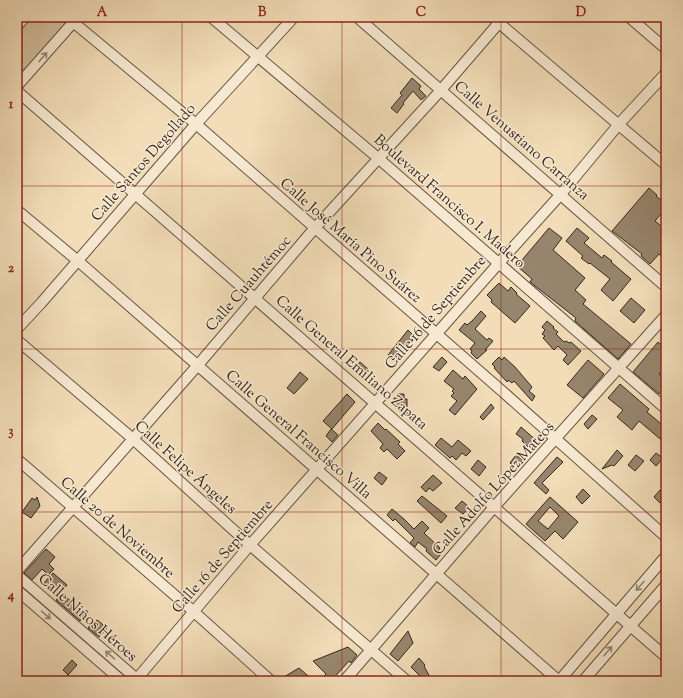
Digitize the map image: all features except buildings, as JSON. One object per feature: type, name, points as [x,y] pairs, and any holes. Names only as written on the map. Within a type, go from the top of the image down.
[{"type":"street","points":[[17,26],[25,17]]},
{"type":"street","name":"Boulevard Francisco I. Madero","points":[[211,17],[378,158],[666,409]]},
{"type":"street","name":"Calle Santos Degollado","points":[[17,329],[78,261],[196,124],[294,17]]},
{"type":"street","name":"Calle Venustiano Carranza","points":[[358,17],[666,287]]},
{"type":"street","points":[[629,17],[666,49]]},
{"type":"street","points":[[17,86],[73,19]]},
{"type":"street","name":"Calle José María Pino Suárez","points":[[73,19],[196,124],[314,229],[502,391],[666,537]]},
{"type":"street","points":[[498,19],[666,164]]},
{"type":"street","name":"Calle Cuauhtémoc","points":[[17,571],[132,438],[198,365],[314,229],[441,90],[498,19]]},
{"type":"street","name":"Calle 16 de Septiembre","points":[[137,680],[193,611],[250,545],[561,194],[619,124],[666,73]]},
{"type":"street","name":"Calle General Emiliano Zapata","points":[[17,91],[495,506],[666,657]]},
{"type":"street","name":"Calle General Francisco Villa","points":[[17,210],[198,365],[559,681]]},
{"type":"street","name":"Calle Adolfo López Mateos","points":[[344,681],[495,506],[556,440],[666,315]]},
{"type":"street","name":"Calle Felipe Ángeles","points":[[17,340],[132,438],[250,545],[407,681]]},
{"type":"street","name":"Calle 20 de Noviembre","points":[[17,459],[193,611],[271,681]]},
{"type":"street","points":[[559,681],[666,556]]},
{"type":"street","name":"Calle Niños Héroes","points":[[17,575],[137,680]]},
{"type":"street","points":[[583,681],[666,585]]},
{"type":"street","name":"Calle Niños Héroes","points":[[17,590],[122,681]]},
{"type":"shaded area","points":[[27,17],[64,17],[69,22],[17,82],[17,28]]}]
